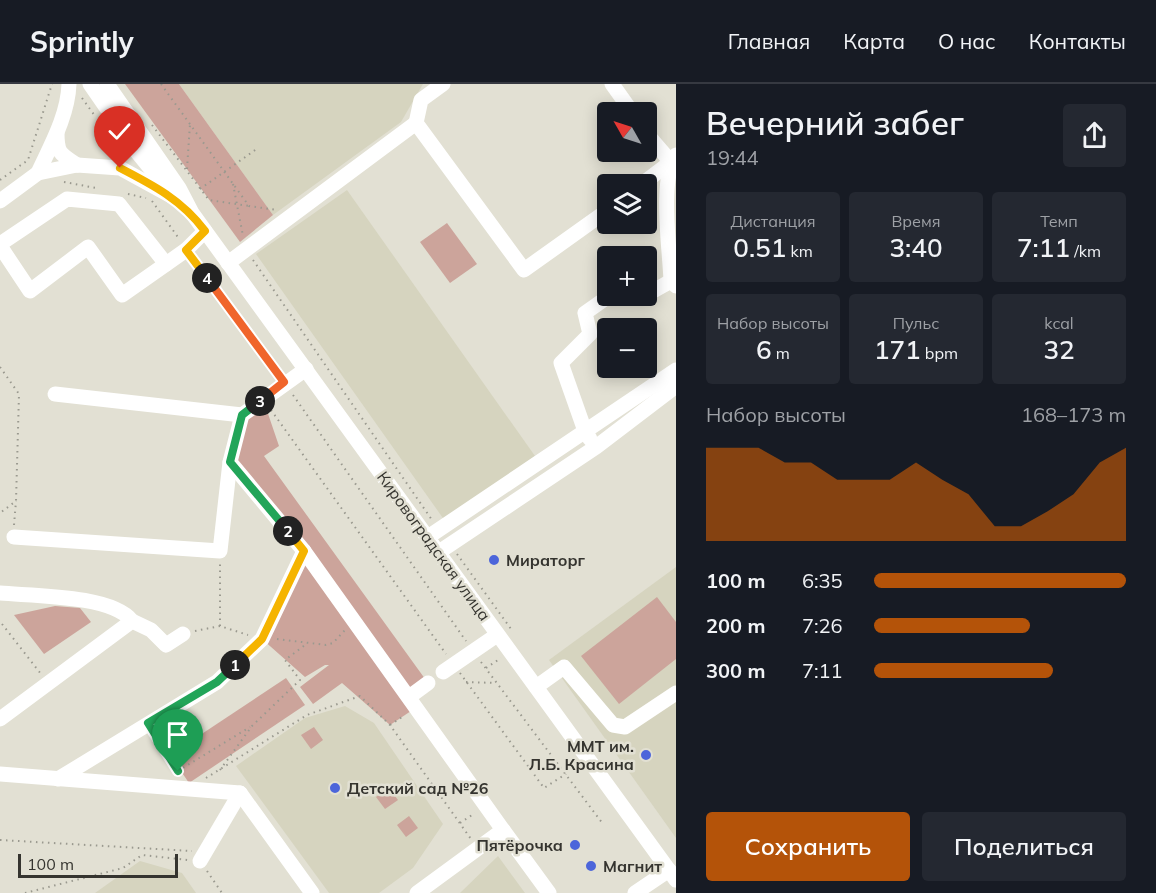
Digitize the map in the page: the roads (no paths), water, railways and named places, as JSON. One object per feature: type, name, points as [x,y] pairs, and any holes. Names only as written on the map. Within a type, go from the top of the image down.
[{"type":"street","points":[[228,263],[416,123],[421,100],[443,84]]},
{"type":"street","points":[[612,84],[625,102]]},
{"type":"street","points":[[38,173],[57,133],[69,89],[101,87]]},
{"type":"street","name":"Кировоградская улица","points":[[101,87],[145,139],[179,188],[192,213],[306,369],[434,533],[497,634],[672,875]]},
{"type":"street","name":"Кировоградская улица","points":[[101,87],[139,155],[173,197],[192,213]]},
{"type":"street","points":[[416,123],[524,270],[535,265],[597,218]]},
{"type":"street","points":[[57,133],[57,148],[62,155],[77,165]]},
{"type":"street","points":[[120,168],[139,155],[145,139]]},
{"type":"street","points":[[657,143],[674,159]]},
{"type":"street","points":[[655,174],[674,159]]},
{"type":"street","points":[[657,291],[674,284],[668,194],[674,159]]},
{"type":"street","points":[[0,201],[38,173],[77,165],[120,168],[173,197]]},
{"type":"street","points":[[166,264],[119,204],[67,199],[0,245],[30,291],[88,247],[122,295],[186,250],[205,231]]},
{"type":"street","points":[[596,447],[585,431],[561,363],[590,334],[585,313],[597,304]]},
{"type":"street","points":[[14,537],[220,551],[230,462],[242,415],[284,382],[306,369]]},
{"type":"street","points":[[434,533],[676,370]]},
{"type":"street","points":[[444,548],[596,447],[676,386]]},
{"type":"street","points":[[55,394],[242,415]]},
{"type":"street","points":[[230,462],[304,551],[549,893]]},
{"type":"street","points":[[58,778],[217,682],[262,639],[304,551]]},
{"type":"street","points":[[0,593],[98,603],[124,612],[132,621],[151,630],[166,645],[183,634]]},
{"type":"street","points":[[0,719],[132,621]]},
{"type":"street","points":[[448,668],[497,634]]},
{"type":"street","points":[[536,687],[564,667],[613,725],[625,728],[676,693]]},
{"type":"street","points":[[413,702],[428,683]]},
{"type":"street","points":[[0,774],[240,793],[312,893]]},
{"type":"street","points":[[203,856],[240,793]]},
{"type":"street","points":[[417,893],[503,830]]},
{"type":"street","points":[[635,893],[672,875]]},
{"type":"place","name":"Мираторг","points":[[494,560]]},
{"type":"place","name":"ММТ им. Л.Б. Красина","points":[[646,755]]},
{"type":"place","name":"Детский сад №26","points":[[335,788]]},
{"type":"place","name":"Пятёрочка","points":[[575,845]]},
{"type":"place","name":"Магнит","points":[[591,866]]}]
